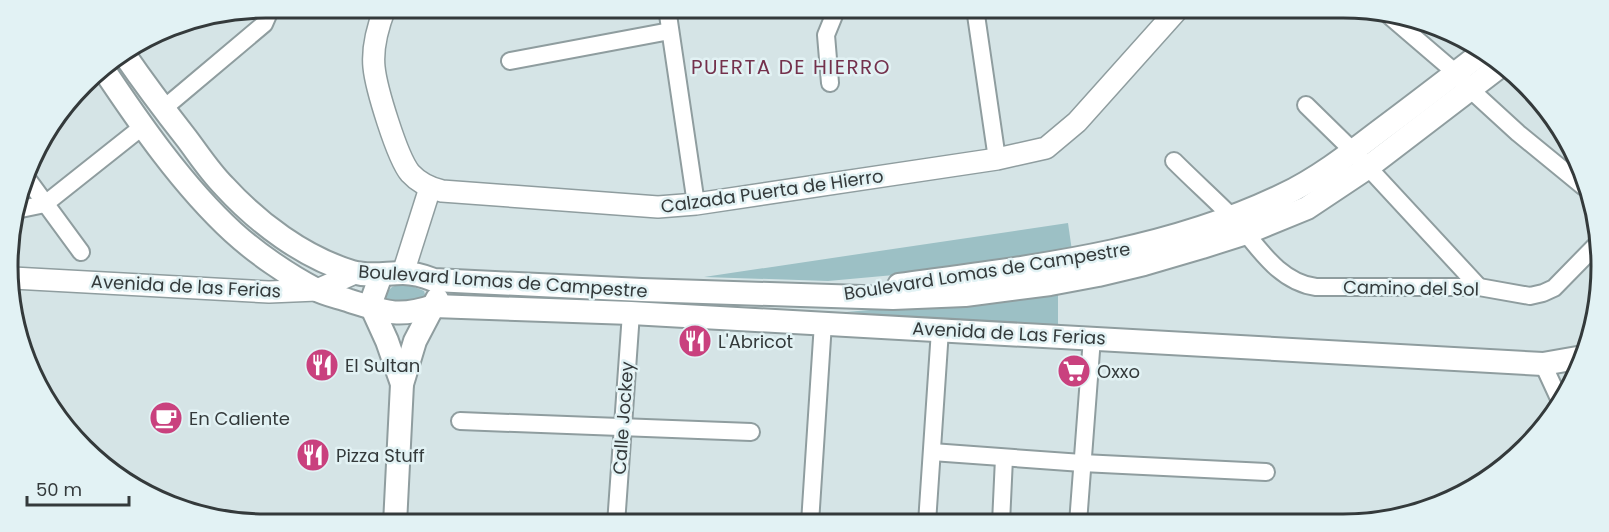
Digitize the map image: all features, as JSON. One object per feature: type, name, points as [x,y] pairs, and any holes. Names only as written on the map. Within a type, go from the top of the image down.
[{"type":"main road","name":"Boulevard Lomas de Campestre","points":[[1463,81],[1479,58]]},
{"type":"main road","name":"Boulevard Lomas de Campestre","points":[[128,60],[163,109],[223,185],[265,224],[327,263],[355,273],[381,275],[404,273],[417,274],[434,280],[630,290],[892,298],[955,295],[1050,284],[1144,264],[1239,225],[1307,208],[1360,160],[1463,81],[1493,68]]},
{"type":"main road","name":"Boulevard Lomas de Campestre","points":[[107,76],[142,127],[208,206],[232,232],[262,255],[317,290],[372,308],[399,314],[414,313],[434,306]]},
{"type":"main road","points":[[381,275],[373,297],[372,308],[390,348],[402,384]]},
{"type":"main road","points":[[396,514],[402,384],[415,341],[434,306],[438,292],[434,280]]},
{"type":"main road","name":"Avenida de Las Ferias","points":[[434,306],[632,313],[1543,364],[1573,359]]},
{"type":"street","points":[[163,109],[264,24],[267,18]]},
{"type":"street","points":[[381,18],[377,30],[374,67],[384,111],[409,172],[430,188],[404,273]]},
{"type":"street","points":[[668,18],[696,204]]},
{"type":"street","points":[[830,83],[826,35],[833,18]]},
{"type":"street","points":[[976,18],[997,159]]},
{"type":"street","name":"Calzada Puerta de Hierro","points":[[430,188],[442,191],[658,207],[696,204],[997,159],[1046,148],[1077,122],[1170,18]]},
{"type":"street","points":[[1399,25],[1518,133],[1576,182]]},
{"type":"street","points":[[510,61],[670,31]]},
{"type":"street","points":[[1306,105],[1479,287]]},
{"type":"street","points":[[25,208],[45,204],[142,127]]},
{"type":"street","name":"Camino del Sol","points":[[1174,161],[1239,225],[1266,257],[1282,272],[1303,285],[1316,287],[1479,287],[1530,296],[1543,293],[1565,278],[1590,251]]},
{"type":"street","points":[[31,185],[81,252]]},
{"type":"street","name":"Avenida de las Ferias","points":[[19,278],[269,292],[317,290],[355,273]]},
{"type":"street","name":"Calle Jockey","points":[[617,514],[632,313]]},
{"type":"street","points":[[811,514],[823,323]]},
{"type":"street","points":[[928,514],[940,330]]},
{"type":"street","points":[[1079,514],[1092,338]]},
{"type":"street","points":[[1543,364],[1556,393]]},
{"type":"street","points":[[460,421],[751,432]]},
{"type":"street","points":[[932,452],[1082,463],[1266,472]]},
{"type":"street","points":[[1001,514],[1004,458]]},
{"type":"shaded area","points":[[1068,223],[1072,251],[916,273],[828,281],[704,277]]},
{"type":"shaded area","points":[[400,284],[424,291],[426,298],[424,302],[388,304],[384,295],[392,287]]},
{"type":"shaded area","points":[[1058,294],[1058,327],[846,312]]},
{"type":"place","name":"L'Abricot","points":[[695,341]]},
{"type":"place","name":"El Sultan","points":[[322,365]]},
{"type":"place","name":"Oxxo","points":[[1074,371]]},
{"type":"place","name":"En Caliente","points":[[166,418]]},
{"type":"place","name":"Pizza Stuff","points":[[313,455]]},
{"type":"district","name":"PUERTA DE HIERRO","points":[[791,67]]}]
